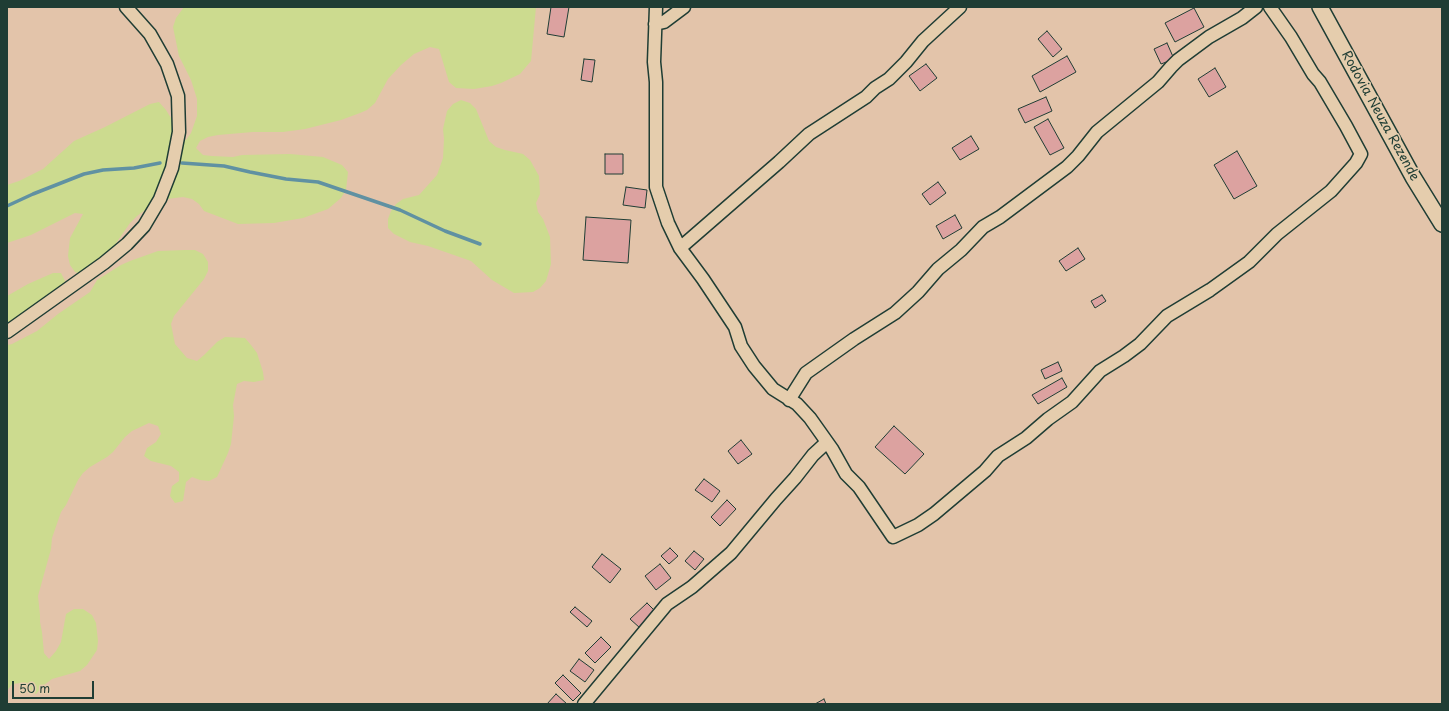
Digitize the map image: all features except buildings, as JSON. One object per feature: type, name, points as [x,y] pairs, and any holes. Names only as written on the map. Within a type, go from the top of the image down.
[{"type":"street","points":[[7,332],[104,263],[127,244],[144,226],[160,199],[172,168],[179,132],[178,96],[167,64],[150,34],[126,7]]},
{"type":"street","points":[[656,7],[654,62],[656,87],[656,188],[668,223],[680,248],[735,327],[741,346],[754,366],[773,389],[804,411],[837,457],[846,474],[859,487],[893,537],[918,525],[934,514],[985,471],[998,456],[1026,438],[1048,419],[1072,402],[1100,371],[1133,350],[1154,331],[1167,316],[1210,290],[1249,262],[1277,234],[1331,190],[1350,170],[1361,154],[1320,82],[1309,68],[1290,36],[1270,7]]},
{"type":"street","points":[[656,24],[664,22],[684,7]]},
{"type":"street","points":[[680,248],[809,134],[866,97],[875,88],[888,79],[906,62],[923,41],[960,7]]},
{"type":"street","points":[[789,400],[806,373],[854,339],[895,313],[918,292],[938,269],[957,253],[983,227],[1000,217],[1066,167],[1078,156],[1097,132],[1158,82],[1182,57],[1209,37],[1242,18],[1256,7]]},
{"type":"street","name":"Rodovia Neuza Rezende","points":[[1320,7],[1413,177],[1442,224]]},
{"type":"street","points":[[584,704],[667,604],[692,587],[731,553],[813,455],[826,442]]},
{"type":"green space","points":[[184,7],[536,7],[531,61],[520,74],[501,83],[474,89],[456,88],[449,82],[439,49],[430,47],[414,54],[401,65],[388,79],[375,103],[367,110],[341,120],[305,129],[283,132],[253,132],[208,137],[200,141],[196,148],[203,155],[233,157],[242,155],[290,154],[323,157],[342,165],[348,172],[346,190],[341,198],[328,209],[303,218],[274,223],[238,224],[204,211],[199,204],[192,199],[183,197],[167,199],[152,205],[137,216],[130,223],[110,252],[82,274],[75,272],[70,265],[68,256],[70,238],[83,214],[75,213],[31,235],[7,243],[7,185],[19,181],[43,169],[74,141],[150,104],[159,102],[171,118],[177,135],[186,140],[191,133],[197,116],[197,99],[191,80],[179,56],[173,27],[176,18]]},
{"type":"green space","points":[[461,100],[470,103],[476,109],[489,141],[496,147],[523,154],[530,160],[539,176],[540,194],[536,203],[538,212],[543,219],[550,237],[551,264],[546,281],[540,288],[533,292],[514,293],[492,280],[471,261],[428,246],[410,242],[394,234],[388,228],[388,219],[396,204],[403,199],[419,195],[437,175],[443,158],[443,129],[447,111],[453,104]]},
{"type":"green space","points":[[195,250],[203,254],[208,262],[208,271],[204,279],[174,316],[171,324],[175,344],[187,358],[197,361],[217,342],[225,337],[245,338],[257,353],[264,380],[254,382],[244,381],[237,384],[233,405],[234,416],[231,444],[217,477],[209,481],[192,477],[186,482],[183,501],[175,503],[170,496],[172,486],[179,481],[179,472],[171,466],[151,461],[144,456],[147,448],[156,442],[161,434],[158,426],[149,423],[132,431],[113,452],[83,473],[61,512],[52,538],[51,549],[38,596],[40,622],[44,653],[49,659],[61,642],[66,614],[74,609],[83,609],[92,615],[96,623],[98,641],[97,650],[87,665],[80,671],[52,679],[36,694],[27,689],[21,683],[12,684],[7,691],[7,345],[12,344],[37,331],[58,314],[90,292],[97,280],[121,265],[158,251]]},
{"type":"green space","points":[[53,273],[61,273],[65,281],[62,290],[7,323],[7,296],[28,284]]},
{"type":"waterway","points":[[7,206],[84,174],[103,170],[134,168],[160,163]]},
{"type":"waterway","points":[[182,163],[224,166],[286,179],[318,182],[400,210],[445,231],[480,244]]}]
